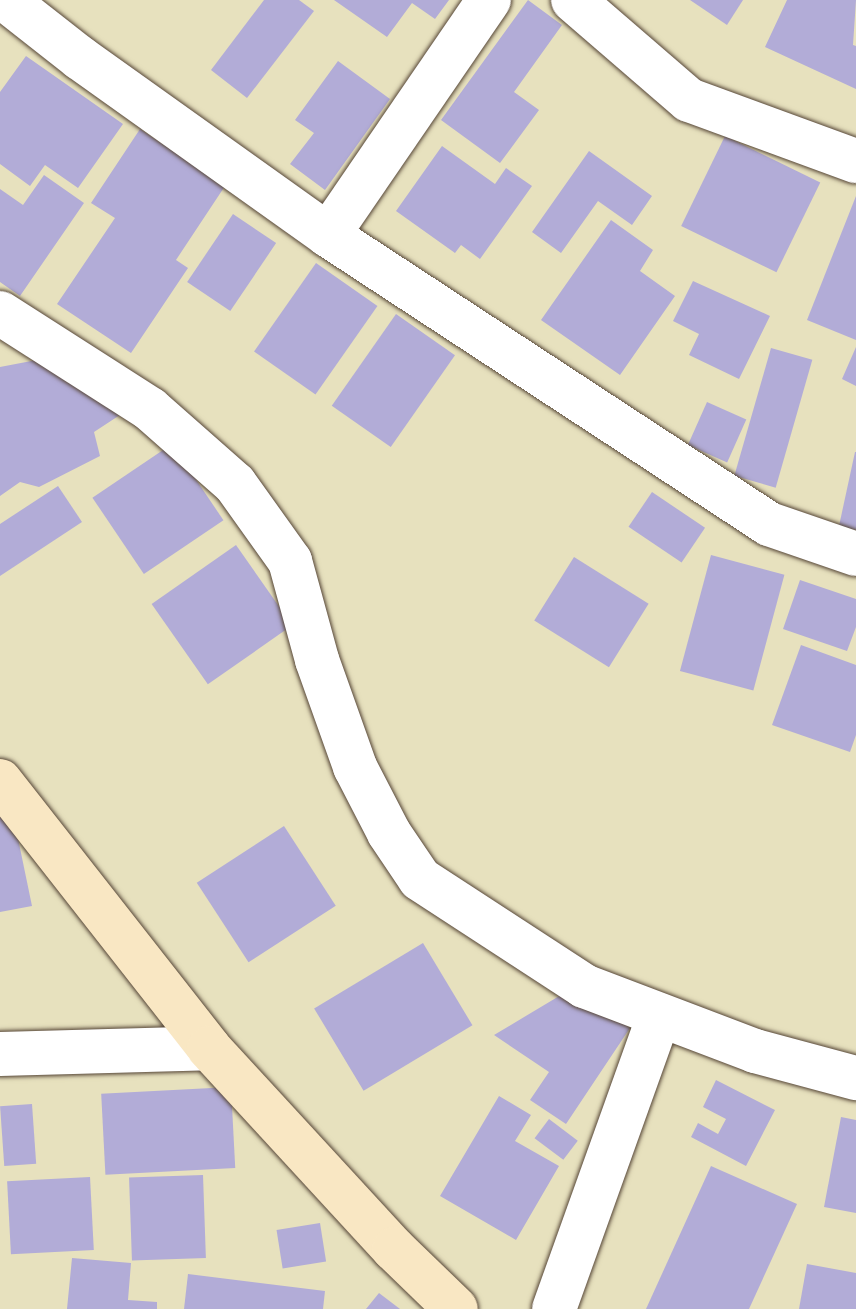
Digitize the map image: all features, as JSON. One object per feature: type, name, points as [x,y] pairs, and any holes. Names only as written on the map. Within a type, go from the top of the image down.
[{"type":"street","points":[[6,0],[80,58],[328,235],[769,524],[856,554]]},
{"type":"street","points":[[328,235],[489,0]]},
{"type":"street","points":[[573,0],[689,100],[856,161]]},
{"type":"street","points":[[0,313],[150,409],[235,484],[290,561],[317,660],[355,767],[389,833],[420,879],[584,986],[755,1051],[856,1078]]},
{"type":"street","points":[[0,781],[209,1048],[394,1249],[456,1309]]},
{"type":"street","points":[[554,1309],[659,1015]]},
{"type":"street","points":[[0,1054],[209,1048]]},
{"type":"building","points":[[264,0],[299,0],[314,11],[247,98],[211,70]]},
{"type":"building","points":[[334,0],[449,0],[435,19],[412,3],[387,37]]},
{"type":"building","points":[[528,0],[562,25],[514,92],[539,110],[500,163],[441,120]]},
{"type":"building","points":[[690,0],[743,0],[727,25]]},
{"type":"building","points":[[787,0],[856,0],[853,45],[856,46],[856,89],[765,47]]},
{"type":"building","points":[[26,56],[123,124],[78,188],[45,165],[30,186],[0,164],[0,92]]},
{"type":"building","points":[[338,61],[390,99],[325,190],[290,164],[314,133],[295,120]]},
{"type":"building","points":[[140,129],[225,186],[176,260],[188,268],[131,353],[57,304],[115,218],[91,203]]},
{"type":"building","points":[[725,136],[820,182],[776,272],[681,226]]},
{"type":"building","points":[[442,146],[495,184],[506,168],[532,186],[480,259],[461,245],[455,253],[396,211]]},
{"type":"building","points":[[589,151],[652,196],[632,225],[598,201],[561,253],[532,232]]},
{"type":"building","points":[[44,175],[84,203],[20,296],[0,282],[0,189],[23,205]]},
{"type":"building","points":[[856,196],[856,340],[807,320]]},
{"type":"building","points":[[233,214],[276,243],[230,311],[187,282]]},
{"type":"building","points":[[611,220],[653,250],[640,271],[675,296],[620,375],[541,320]]},
{"type":"building","points":[[316,263],[377,306],[315,394],[254,351]]},
{"type":"building","points":[[693,281],[770,316],[739,379],[689,355],[699,334],[673,321]]},
{"type":"building","points":[[396,314],[455,355],[391,447],[332,406]]},
{"type":"building","points":[[856,347],[856,386],[842,379]]},
{"type":"building","points":[[771,348],[812,360],[776,488],[734,476]]},
{"type":"building","points":[[47,358],[123,413],[94,432],[100,456],[39,487],[20,482],[0,496],[0,367]]},
{"type":"building","points":[[707,402],[746,419],[727,462],[688,445]]},
{"type":"building","points":[[172,444],[223,520],[144,574],[92,498]]},
{"type":"building","points":[[856,452],[856,530],[839,526]]},
{"type":"building","points":[[58,486],[82,522],[0,576],[0,524]]},
{"type":"building","points":[[652,492],[705,528],[682,563],[629,527]]},
{"type":"building","points":[[236,545],[292,625],[208,684],[152,604]]},
{"type":"building","points":[[711,555],[784,575],[753,691],[680,671]]},
{"type":"building","points":[[574,557],[649,604],[609,667],[534,621]]},
{"type":"building","points":[[800,580],[856,599],[856,627],[847,651],[783,629]]},
{"type":"building","points":[[801,645],[856,665],[856,735],[850,752],[772,725]]},
{"type":"building","points":[[10,800],[32,906],[0,912],[0,802]]},
{"type":"building","points":[[284,826],[336,906],[249,962],[197,883]]},
{"type":"building","points":[[423,943],[472,1025],[364,1091],[314,1008]]},
{"type":"building","points":[[571,989],[630,1028],[566,1124],[530,1100],[549,1072],[494,1035]]},
{"type":"building","points":[[716,1080],[775,1110],[746,1166],[691,1137],[698,1123],[718,1134],[726,1119],[703,1107]]},
{"type":"building","points":[[231,1087],[235,1168],[105,1175],[101,1094]]},
{"type":"building","points":[[499,1096],[531,1115],[515,1141],[559,1166],[516,1240],[440,1196]]},
{"type":"building","points":[[32,1104],[36,1164],[4,1166],[0,1106]]},
{"type":"building","points":[[841,1117],[856,1120],[856,1213],[824,1207]]},
{"type":"building","points":[[549,1119],[578,1141],[563,1160],[535,1138]]},
{"type":"building","points":[[711,1166],[797,1204],[749,1309],[646,1309]]},
{"type":"building","points":[[203,1175],[206,1258],[132,1261],[129,1178]]},
{"type":"building","points":[[90,1177],[94,1250],[11,1254],[7,1181]]},
{"type":"building","points":[[320,1223],[326,1262],[283,1268],[277,1230]]},
{"type":"building","points":[[72,1258],[131,1263],[128,1300],[157,1302],[157,1309],[67,1309]]},
{"type":"building","points":[[807,1264],[856,1273],[856,1309],[799,1309]]},
{"type":"building","points":[[188,1274],[325,1291],[323,1309],[184,1309]]},
{"type":"building","points":[[379,1293],[400,1309],[366,1309]]}]
